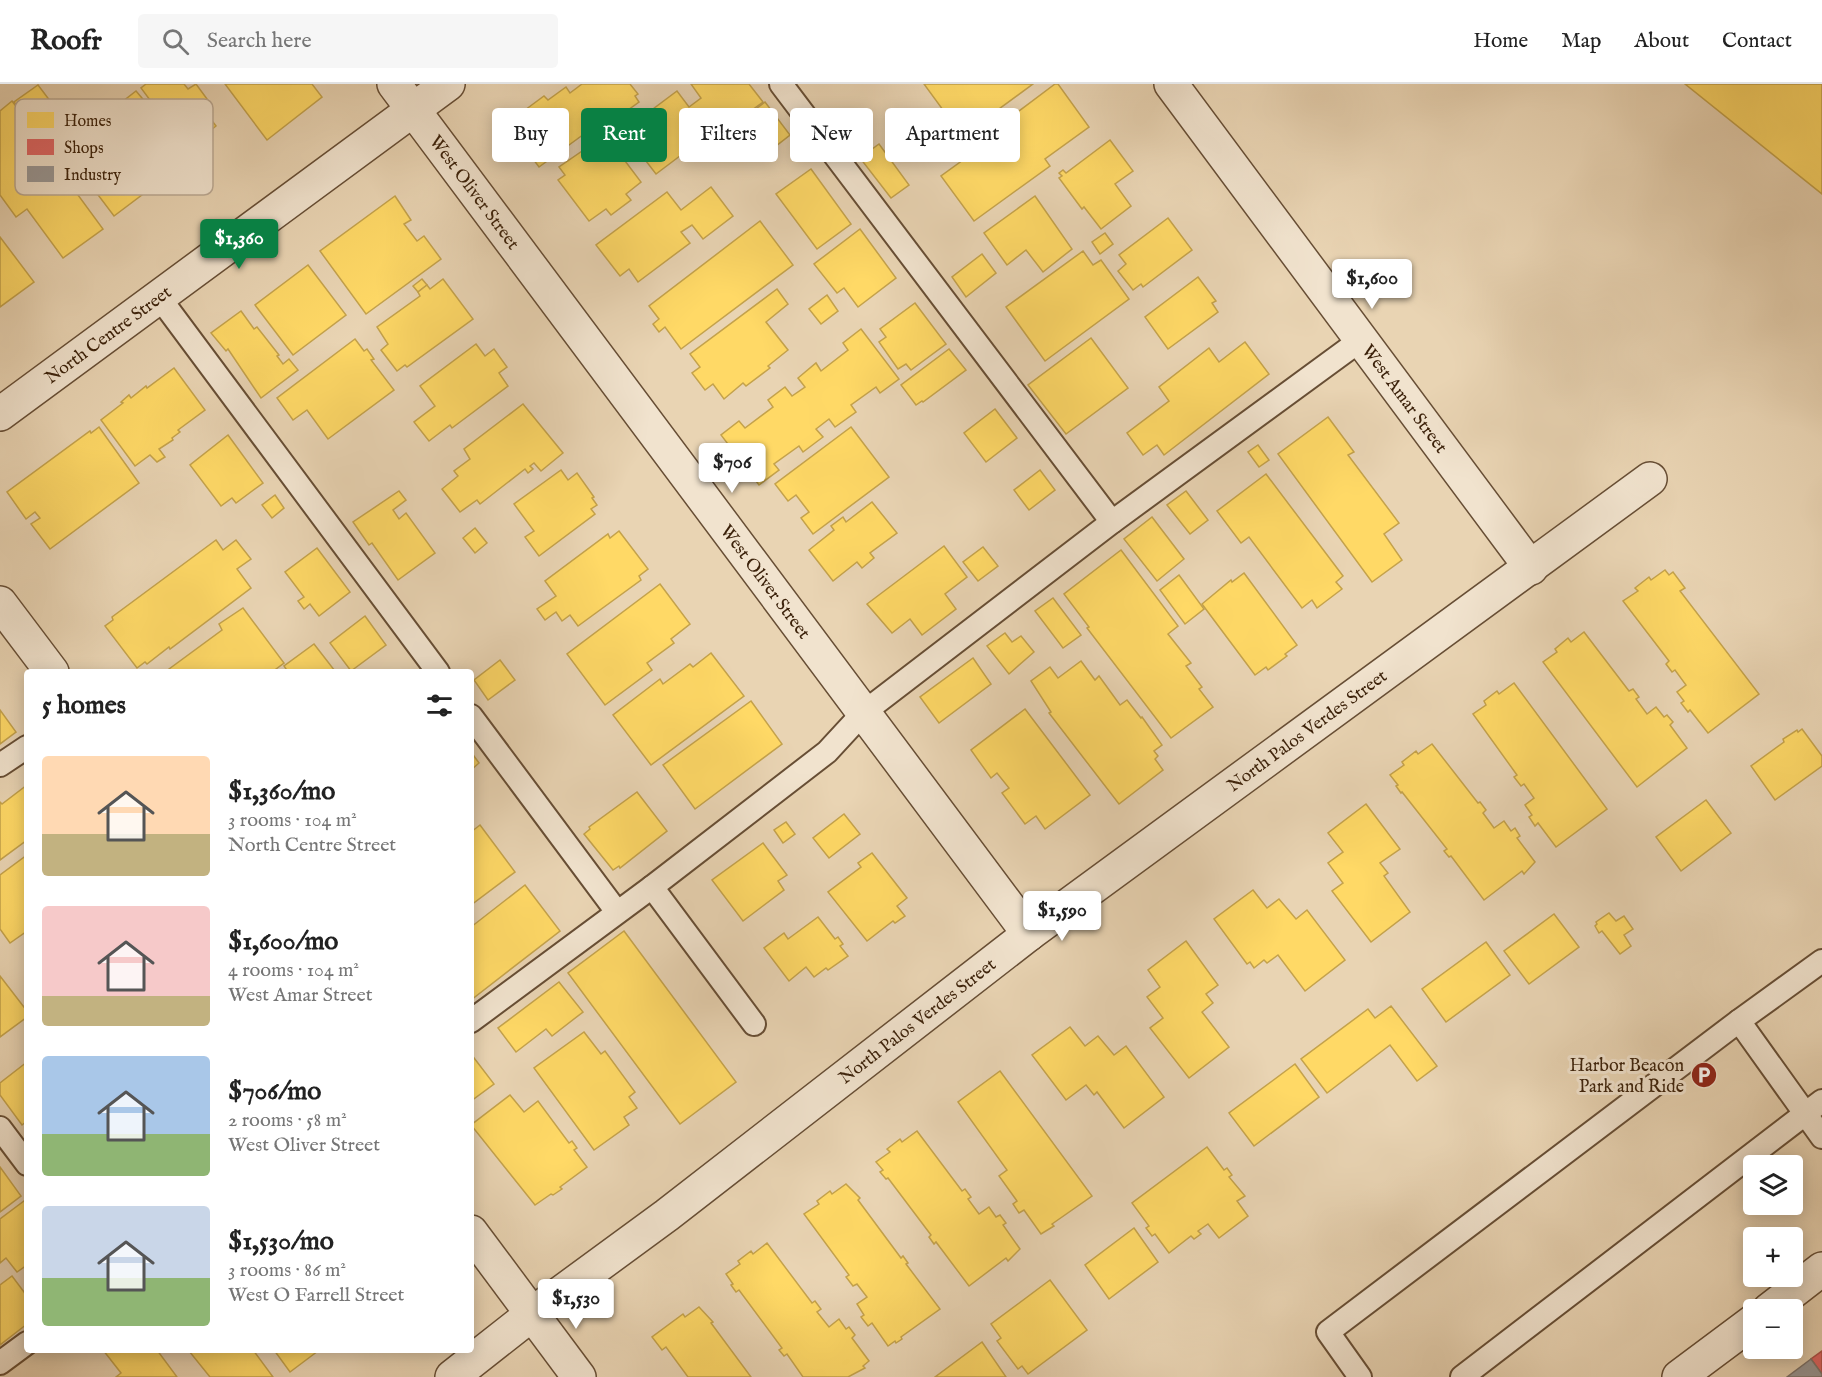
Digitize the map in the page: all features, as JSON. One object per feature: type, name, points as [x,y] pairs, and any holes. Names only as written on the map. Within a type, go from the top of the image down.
[{"type":"street","name":"West Oliver Street","points":[[394,84],[1029,934]]},
{"type":"street","name":"North Centre Street","points":[[0,414],[448,84]]},
{"type":"street","name":"West Amar Street","points":[[1171,84],[1531,568]]},
{"type":"street","name":"North Palos Verdes Street","points":[[452,1377],[1029,934],[1650,479]]},
{"type":"street","points":[[0,603],[50,669]]},
{"type":"street","points":[[474,1236],[579,1377]]},
{"type":"street","points":[[1783,1299],[1822,1269]]},
{"type":"street","points":[[1679,1377],[1743,1329]]},
{"type":"lane","points":[[781,84],[1112,522]]},
{"type":"lane","points":[[159,297],[436,669]]},
{"type":"lane","points":[[474,1019],[652,887],[827,752],[863,713],[1112,522],[1362,339]]},
{"type":"lane","points":[[474,720],[617,912]]},
{"type":"lane","points":[[0,765],[24,749]]},
{"type":"lane","points":[[652,887],[754,1024]]},
{"type":"lane","points":[[1360,1377],[1328,1332],[1739,1021],[1822,961]]},
{"type":"lane","points":[[1739,1021],[1814,1107],[1822,1137]]},
{"type":"lane","points":[[1462,1377],[1814,1107]]},
{"type":"lane","points":[[0,1128],[24,1160]]},
{"type":"lane","points":[[0,1363],[24,1345]]},
{"type":"building: Homes","points":[[146,84],[184,84],[188,89],[196,84],[207,99],[149,99],[141,88]]},
{"type":"building: Homes","points":[[225,84],[312,84],[322,97],[267,140]]},
{"type":"building: Homes","points":[[582,84],[630,84],[638,94],[635,96],[639,102],[631,108],[581,108],[581,136],[569,145],[569,108],[528,108],[544,96],[548,100],[566,87],[570,93]]},
{"type":"building: Homes","points":[[691,84],[749,84],[763,102],[755,108],[679,108],[679,157],[656,174],[647,162],[667,162],[667,108],[654,108],[677,91],[689,107],[701,98]]},
{"type":"building: Homes","points":[[924,84],[1033,84],[1000,108],[942,108]]},
{"type":"building: Homes","points":[[1058,84],[1089,127],[1045,159],[1050,166],[974,221],[941,176],[960,162],[1020,162],[1020,110]]},
{"type":"building: Homes","points":[[1685,84],[1822,84],[1822,194]]},
{"type":"building: Homes","points":[[38,85],[49,99],[18,99]]},
{"type":"building: Homes","points":[[136,91],[143,99],[126,99]]},
{"type":"building: Homes","points":[[12,101],[15,105],[15,195],[78,195],[103,229],[63,258],[27,209],[16,217],[0,195],[0,111]]},
{"type":"building: Homes","points":[[765,102],[770,108],[757,108]]},
{"type":"building: Homes","points":[[778,119],[790,135],[778,144]]},
{"type":"building: Homes","points":[[1110,140],[1133,171],[1115,184],[1131,206],[1101,229],[1084,207],[1082,209],[1059,178],[1062,176],[1059,173],[1063,170],[1066,173]]},
{"type":"building: Homes","points":[[879,144],[885,152],[885,162],[892,162],[909,185],[891,198],[863,162],[873,162],[873,148]]},
{"type":"building: Homes","points":[[581,152],[581,162],[626,162],[641,182],[626,194],[631,200],[611,215],[606,209],[589,221],[558,180],[565,175],[559,167]]},
{"type":"building: Homes","points":[[535,162],[546,162],[539,167]]},
{"type":"building: Homes","points":[[811,169],[851,224],[817,249],[776,194]]},
{"type":"building: Homes","points":[[711,187],[733,216],[703,239],[692,225],[681,232],[690,243],[638,282],[629,269],[620,276],[596,245],[667,192],[681,210]]},
{"type":"building: Homes","points":[[98,195],[142,195],[114,216]]},
{"type":"building: Homes","points":[[395,196],[411,220],[404,224],[417,241],[424,236],[441,259],[366,314],[320,251]]},
{"type":"building: Homes","points":[[1035,196],[1072,249],[1043,272],[1026,250],[1007,265],[984,233]]},
{"type":"building: Homes","points":[[1168,218],[1192,250],[1143,287],[1141,284],[1133,290],[1118,271],[1126,264],[1119,255]]},
{"type":"building: Homes","points":[[760,221],[793,265],[681,349],[665,327],[659,332],[653,324],[659,319],[649,306]]},
{"type":"building: Homes","points":[[860,229],[896,278],[858,307],[844,288],[837,293],[814,264]]},
{"type":"building: Homes","points":[[1105,233],[1113,244],[1100,254],[1092,242]]},
{"type":"building: Homes","points":[[0,237],[34,282],[0,307]]},
{"type":"building: Homes","points":[[1083,251],[1093,265],[1101,260],[1129,299],[1045,361],[1006,307]]},
{"type":"building: Homes","points":[[982,254],[996,273],[966,297],[952,277]]},
{"type":"building: Homes","points":[[308,265],[346,315],[293,355],[255,305]]},
{"type":"building: Homes","points":[[1198,277],[1216,301],[1212,303],[1218,312],[1168,349],[1145,317]]},
{"type":"building: Homes","points":[[422,279],[427,285],[418,292],[413,286]]},
{"type":"building: Homes","points":[[443,279],[473,319],[407,367],[405,365],[397,371],[381,350],[388,344],[377,327],[420,296],[418,292],[427,285],[430,289]]},
{"type":"building: Homes","points":[[777,289],[788,304],[766,322],[788,350],[768,366],[770,368],[746,386],[743,383],[724,399],[713,384],[705,390],[692,373],[700,367],[690,354]]},
{"type":"building: Homes","points":[[827,295],[838,311],[821,324],[809,309]]},
{"type":"building: Homes","points":[[915,303],[946,344],[911,370],[906,364],[898,369],[879,342],[886,337],[880,329]]},
{"type":"building: Homes","points":[[241,311],[254,329],[257,327],[279,355],[277,356],[283,364],[289,359],[298,370],[261,398],[228,349],[226,351],[211,333]]},
{"type":"building: Homes","points":[[861,329],[899,379],[880,393],[876,387],[851,405],[856,412],[835,427],[829,419],[816,429],[823,437],[803,452],[799,446],[774,464],[779,470],[759,485],[721,435],[739,421],[745,428],[773,407],[768,400],[785,387],[792,396],[805,387],[798,378],[816,363],[821,371],[848,350],[843,343]]},
{"type":"building: Homes","points":[[1091,338],[1128,388],[1066,434],[1028,385]]},
{"type":"building: Homes","points":[[355,339],[364,351],[367,349],[374,359],[371,360],[394,390],[328,439],[307,410],[293,420],[277,398]]},
{"type":"building: Homes","points":[[1245,342],[1269,374],[1164,455],[1157,445],[1143,455],[1127,433],[1169,401],[1159,387],[1209,348],[1219,362]]},
{"type":"building: Homes","points":[[476,344],[485,356],[494,349],[507,367],[499,373],[508,386],[452,428],[450,425],[429,441],[414,422],[435,406],[420,386]]},
{"type":"building: Homes","points":[[949,349],[966,370],[916,405],[901,385]]},
{"type":"building: Homes","points":[[174,368],[205,410],[178,430],[180,432],[172,438],[173,440],[159,449],[165,457],[157,462],[150,455],[135,466],[101,420],[123,403],[121,402],[129,395],[131,398]]},
{"type":"building: Homes","points":[[523,404],[563,453],[541,471],[534,463],[530,466],[533,469],[528,473],[525,469],[480,504],[477,500],[460,512],[442,489],[458,476],[454,471],[470,459],[464,449]]},
{"type":"building: Homes","points":[[995,409],[1017,438],[986,462],[964,433]]},
{"type":"building: Homes","points":[[1328,417],[1354,452],[1348,455],[1399,523],[1384,534],[1402,560],[1372,582],[1278,454]]},
{"type":"building: Homes","points":[[99,427],[139,483],[50,549],[31,524],[40,518],[35,512],[26,519],[7,492],[90,431],[91,433]]},
{"type":"building: Homes","points":[[851,427],[889,477],[813,534],[801,518],[809,512],[796,495],[788,501],[775,484]]},
{"type":"building: Homes","points":[[228,435],[263,483],[236,503],[232,498],[221,506],[190,465]]},
{"type":"building: Homes","points":[[1258,445],[1269,460],[1259,467],[1248,452]]},
{"type":"building: Homes","points":[[561,470],[568,480],[577,473],[594,497],[592,498],[597,505],[591,509],[595,514],[539,556],[525,537],[534,531],[514,504]]},
{"type":"building: Homes","points":[[1040,470],[1055,490],[1029,510],[1014,490]]},
{"type":"building: Homes","points":[[1266,474],[1343,576],[1336,582],[1342,589],[1317,608],[1312,600],[1302,608],[1249,537],[1241,543],[1217,511]]},
{"type":"building: Homes","points":[[399,491],[406,500],[393,510],[399,519],[406,513],[435,553],[398,580],[372,543],[369,545],[353,522]]},
{"type":"building: Homes","points":[[1186,491],[1208,520],[1190,534],[1167,505]]},
{"type":"building: Homes","points":[[275,495],[284,508],[272,518],[262,505]]},
{"type":"building: Homes","points":[[872,502],[897,533],[870,553],[874,558],[862,568],[857,562],[833,581],[809,550],[834,530],[831,526],[843,517],[846,522]]},
{"type":"building: Homes","points":[[1152,517],[1184,559],[1157,581],[1124,539]]},
{"type":"building: Homes","points":[[475,528],[487,543],[475,553],[463,538]]},
{"type":"building: Homes","points":[[619,531],[648,569],[639,576],[641,580],[578,626],[570,615],[562,621],[556,612],[545,620],[537,609],[556,596],[545,581],[608,534],[610,538]]},
{"type":"building: Homes","points":[[216,540],[223,550],[236,540],[251,559],[237,569],[251,588],[170,649],[169,647],[147,664],[145,662],[137,668],[105,626],[113,620],[112,617]]},
{"type":"building: Homes","points":[[944,546],[967,577],[945,594],[956,609],[922,635],[910,619],[892,633],[867,604]]},
{"type":"building: Homes","points":[[983,547],[998,566],[978,581],[963,562]]},
{"type":"building: Homes","points":[[317,548],[350,592],[319,616],[310,604],[304,609],[298,601],[304,597],[285,572]]},
{"type":"building: Homes","points":[[1121,550],[1178,626],[1168,634],[1191,663],[1186,666],[1202,687],[1199,689],[1213,707],[1171,738],[1087,628],[1089,627],[1064,594]]},
{"type":"building: Homes","points":[[1665,570],[1669,575],[1673,572],[1685,588],[1680,591],[1759,694],[1708,733],[1690,710],[1688,712],[1681,703],[1684,701],[1677,692],[1686,685],[1675,670],[1672,672],[1666,664],[1669,661],[1623,601],[1638,591],[1635,588],[1649,577],[1651,580]]},
{"type":"building: Homes","points":[[1244,573],[1297,645],[1285,654],[1287,656],[1268,670],[1266,667],[1255,675],[1202,604],[1231,580],[1232,582]]},
{"type":"building: Homes","points":[[1179,575],[1204,609],[1185,624],[1160,590]]},
{"type":"building: Homes","points":[[660,584],[690,624],[671,639],[674,643],[647,663],[652,670],[605,705],[567,654]]},
{"type":"building: Homes","points":[[1053,598],[1081,635],[1063,648],[1035,611]]},
{"type":"building: Homes","points":[[243,608],[284,663],[276,669],[169,669],[222,630],[219,624]]},
{"type":"building: Homes","points":[[365,616],[386,645],[354,669],[350,669],[330,643]]},
{"type":"building: Homes","points":[[1584,632],[1629,691],[1633,689],[1639,697],[1636,699],[1647,714],[1656,707],[1664,717],[1667,715],[1673,722],[1670,725],[1687,748],[1637,787],[1543,662],[1557,652],[1555,649],[1568,638],[1571,642]]},
{"type":"building: Homes","points":[[1005,633],[1012,642],[1021,636],[1034,652],[1009,674],[987,646]]},
{"type":"building: Homes","points":[[314,644],[333,669],[286,669],[284,666]]},
{"type":"building: Homes","points":[[711,653],[744,696],[651,765],[613,715],[660,679],[663,684],[690,664],[693,667]]},
{"type":"building: Homes","points":[[973,658],[991,684],[939,723],[920,697]]},
{"type":"building: Homes","points":[[500,660],[515,680],[488,700],[474,680]]},
{"type":"building: Homes","points":[[1081,661],[1095,680],[1099,676],[1120,705],[1127,700],[1162,745],[1154,751],[1158,756],[1155,759],[1163,770],[1119,804],[1049,713],[1051,712],[1031,681],[1050,667],[1058,678]]},
{"type":"building: Homes","points":[[1514,683],[1607,809],[1556,847],[1538,823],[1535,826],[1529,817],[1532,815],[1525,805],[1534,798],[1524,784],[1521,786],[1514,777],[1517,775],[1473,714],[1486,705],[1484,701],[1497,691],[1499,694]]},
{"type":"building: Homes","points":[[751,701],[782,744],[695,809],[663,765]]},
{"type":"building: Homes","points":[[1025,709],[1090,795],[1045,829],[1036,816],[1025,824],[1002,793],[1009,788],[997,773],[991,778],[971,750]]},
{"type":"building: Homes","points":[[0,710],[16,732],[0,744]]},
{"type":"building: Homes","points":[[1802,729],[1822,756],[1822,766],[1775,800],[1751,766],[1784,742],[1783,739]]},
{"type":"building: Homes","points":[[1432,744],[1486,810],[1483,813],[1494,828],[1504,821],[1511,831],[1515,828],[1520,836],[1517,838],[1535,862],[1524,874],[1522,871],[1484,900],[1451,856],[1449,857],[1444,851],[1447,849],[1401,793],[1390,775],[1404,765],[1402,762],[1416,751],[1418,754]]},
{"type":"building: Homes","points":[[474,756],[479,763],[474,767]]},
{"type":"building: Homes","points":[[24,787],[24,842],[0,860],[0,802],[2,804]]},
{"type":"building: Homes","points":[[637,792],[667,831],[620,868],[619,866],[613,870],[584,834],[590,829],[589,827]]},
{"type":"building: Homes","points":[[1706,800],[1731,833],[1681,871],[1656,837]]},
{"type":"building: Homes","points":[[1366,804],[1400,849],[1380,863],[1388,873],[1384,876],[1410,912],[1371,942],[1332,891],[1343,883],[1328,863],[1343,852],[1328,833]]},
{"type":"building: Homes","points":[[844,814],[860,834],[829,858],[813,838]]},
{"type":"building: Homes","points":[[786,822],[795,834],[783,843],[774,830]]},
{"type":"building: Homes","points":[[480,825],[515,872],[474,903],[474,830]]},
{"type":"building: Homes","points":[[763,843],[787,875],[778,881],[784,890],[743,921],[712,880]]},
{"type":"building: Homes","points":[[872,853],[907,898],[897,906],[905,916],[895,923],[893,921],[867,941],[828,892],[861,867],[858,863]]},
{"type":"building: Homes","points":[[24,857],[24,933],[10,943],[0,929],[0,875]]},
{"type":"building: Homes","points":[[525,885],[560,931],[474,998],[474,925]]},
{"type":"building: Homes","points":[[1253,890],[1267,908],[1279,899],[1296,919],[1307,910],[1345,960],[1305,991],[1278,955],[1267,963],[1264,960],[1254,968],[1250,962],[1247,964],[1214,919]]},
{"type":"building: Homes","points":[[1609,913],[1616,921],[1624,916],[1633,929],[1624,935],[1631,946],[1620,954],[1602,931],[1599,933],[1595,926],[1596,922]]},
{"type":"building: Homes","points":[[1554,914],[1579,947],[1529,984],[1504,951]]},
{"type":"building: Homes","points":[[818,917],[835,939],[838,937],[843,944],[840,946],[848,956],[814,977],[806,967],[789,981],[764,948],[784,933],[788,939]]},
{"type":"building: Homes","points":[[624,931],[736,1082],[680,1124],[568,973]]},
{"type":"building: Homes","points":[[1186,941],[1218,985],[1206,994],[1213,1003],[1202,1012],[1229,1047],[1189,1078],[1150,1028],[1163,1018],[1147,997],[1160,987],[1148,970]]},
{"type":"building: Homes","points":[[1486,942],[1510,975],[1446,1022],[1422,989]]},
{"type":"building: Homes","points":[[0,976],[24,1007],[24,1019],[0,1037]]},
{"type":"building: Homes","points":[[559,982],[583,1012],[552,1036],[546,1029],[516,1052],[498,1028]]},
{"type":"building: Homes","points":[[1391,1006],[1437,1066],[1417,1081],[1390,1045],[1327,1093],[1301,1059],[1368,1009],[1375,1018]]},
{"type":"building: Homes","points":[[1070,1027],[1085,1046],[1098,1036],[1114,1055],[1126,1046],[1164,1097],[1124,1128],[1097,1092],[1094,1095],[1086,1085],[1066,1100],[1032,1055]]},
{"type":"building: Homes","points":[[584,1032],[601,1054],[605,1051],[635,1092],[629,1097],[637,1108],[624,1117],[629,1125],[594,1150],[534,1068]]},
{"type":"building: Homes","points":[[474,1058],[494,1084],[474,1099]]},
{"type":"building: Homes","points":[[24,1064],[24,1123],[22,1125],[0,1095],[0,1083]]},
{"type":"building: Homes","points":[[1295,1064],[1319,1097],[1254,1146],[1229,1113]]},
{"type":"building: Homes","points":[[1000,1071],[1092,1196],[1041,1234],[1024,1210],[1019,1213],[1013,1204],[1017,1201],[999,1176],[1007,1170],[958,1102]]},
{"type":"building: Homes","points":[[510,1095],[524,1112],[538,1101],[569,1143],[572,1141],[577,1148],[574,1150],[587,1167],[560,1187],[562,1189],[535,1205],[474,1129],[474,1123]]},
{"type":"building: Homes","points":[[917,1131],[962,1191],[965,1189],[971,1197],[968,1199],[979,1214],[989,1207],[996,1217],[1000,1215],[1006,1223],[1003,1225],[1020,1249],[1008,1261],[1006,1258],[969,1286],[936,1242],[934,1244],[929,1237],[931,1235],[888,1178],[886,1179],[880,1172],[883,1170],[876,1162],[890,1152],[887,1149],[900,1139],[902,1142]]},
{"type":"building: Homes","points":[[1207,1147],[1224,1170],[1227,1168],[1232,1175],[1229,1177],[1245,1196],[1237,1201],[1248,1216],[1219,1238],[1208,1224],[1198,1231],[1201,1234],[1194,1239],[1191,1236],[1169,1253],[1155,1234],[1152,1236],[1146,1228],[1149,1226],[1132,1203]]},
{"type":"building: Homes","points":[[0,1167],[21,1196],[0,1212]]},
{"type":"building: Homes","points":[[846,1184],[860,1198],[858,1200],[901,1258],[903,1256],[908,1263],[906,1264],[940,1309],[901,1337],[902,1339],[888,1346],[872,1323],[868,1326],[861,1317],[864,1315],[857,1304],[867,1297],[857,1284],[853,1286],[846,1277],[849,1275],[804,1214],[819,1204],[817,1201],[830,1191],[832,1194]]},
{"type":"building: Homes","points":[[24,1201],[24,1267],[17,1272],[6,1258],[0,1263],[0,1219]]},
{"type":"building: Homes","points":[[1134,1228],[1158,1262],[1109,1299],[1085,1265]]},
{"type":"building: Homes","points":[[767,1243],[812,1303],[815,1301],[821,1309],[817,1312],[829,1327],[839,1319],[846,1329],[849,1327],[855,1335],[852,1338],[869,1361],[863,1366],[865,1368],[848,1377],[803,1377],[787,1354],[784,1356],[779,1350],[782,1348],[739,1290],[736,1292],[726,1274],[740,1264],[738,1261],[751,1251],[753,1254]]},
{"type":"building: Homes","points":[[12,1276],[24,1292],[24,1326],[0,1345],[0,1285]]},
{"type":"building: Homes","points":[[1050,1280],[1087,1330],[1028,1374],[1022,1366],[1018,1369],[997,1341],[1001,1338],[991,1324]]},
{"type":"building: Homes","points":[[699,1307],[713,1322],[711,1323],[751,1377],[688,1377],[666,1347],[662,1350],[652,1337],[683,1314],[685,1317]]},
{"type":"building: Homes","points":[[982,1342],[1006,1377],[935,1377]]},
{"type":"building: Homes","points":[[105,1353],[159,1353],[177,1377],[116,1377],[121,1373]]},
{"type":"building: Homes","points":[[191,1353],[255,1353],[273,1377],[210,1377]]},
{"type":"building: Homes","points":[[276,1353],[315,1353],[290,1372]]},
{"type":"building: Shops","points":[[1822,1351],[1822,1374],[1811,1359]]},
{"type":"building: Industry","points":[[1811,1359],[1822,1377],[1787,1377]]},
{"type":"place","name":"Harbor Beacon Park and Ride","points":[[1704,1075]]}]
